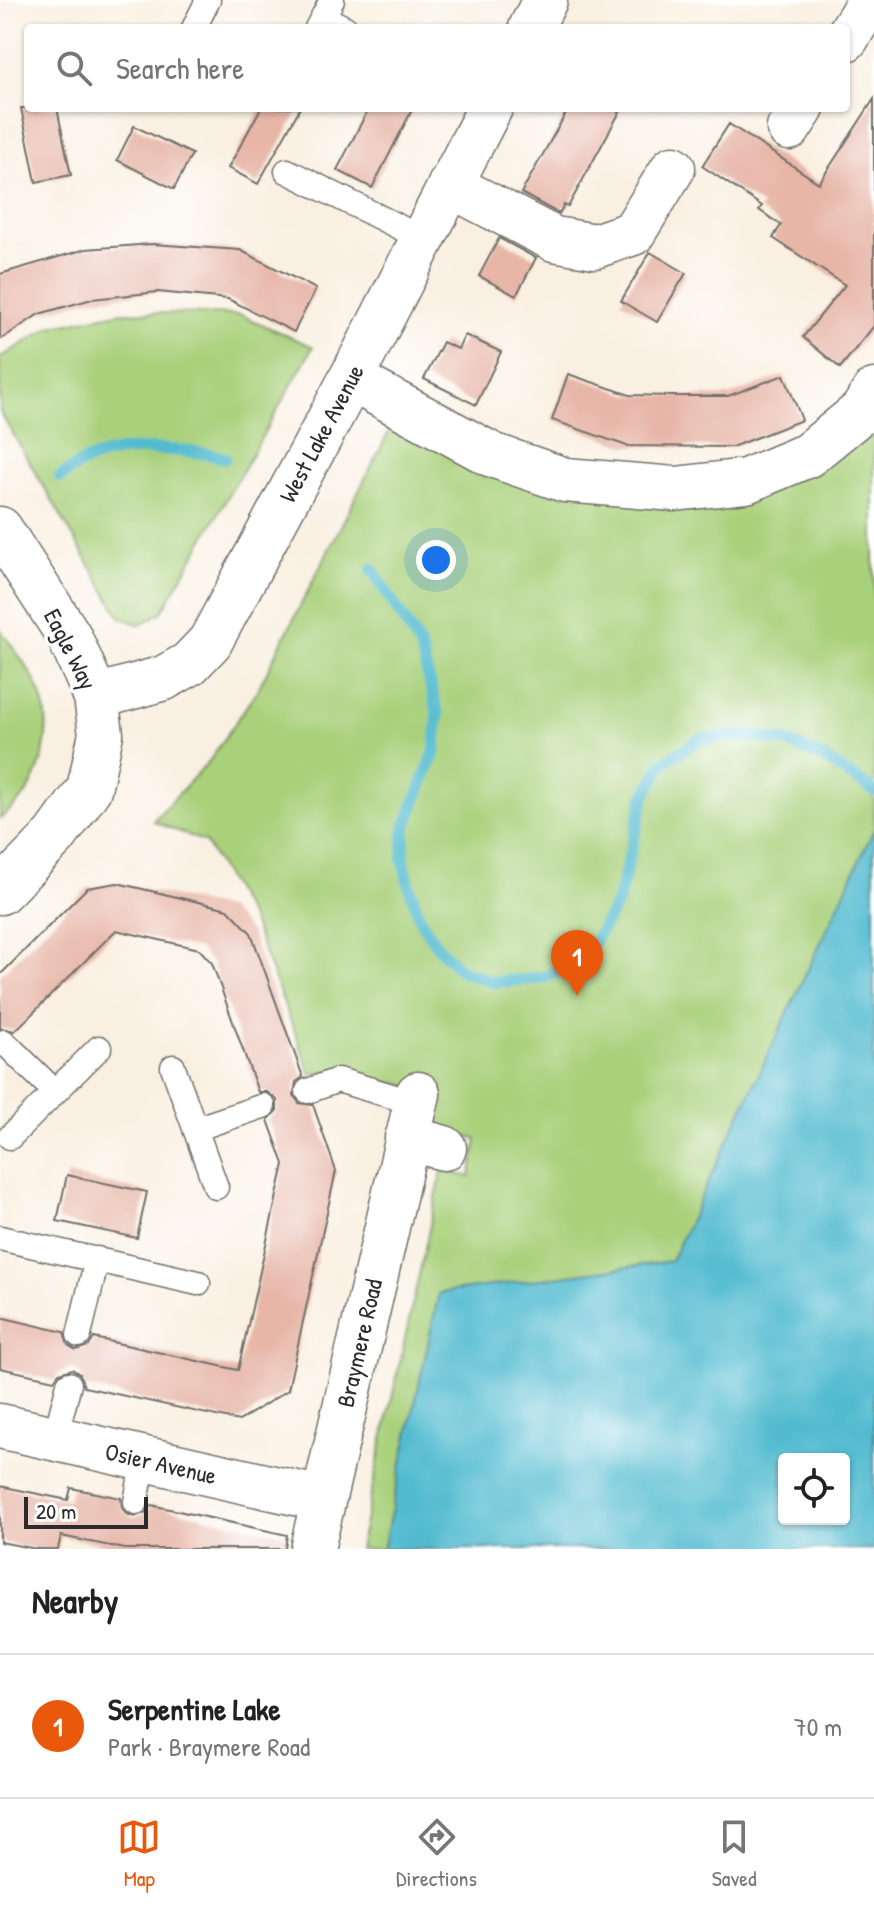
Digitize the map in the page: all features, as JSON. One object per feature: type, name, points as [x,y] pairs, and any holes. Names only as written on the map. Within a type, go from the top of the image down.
[{"type":"street","points":[[533,24],[545,0]]},
{"type":"street","points":[[850,33],[868,4],[874,2]]},
{"type":"street","name":"West Lake Avenue","points":[[96,697],[164,678],[189,664],[210,642],[351,379],[488,112]]},
{"type":"street","points":[[450,185],[554,239],[595,246],[633,233],[673,168]]},
{"type":"street","points":[[351,379],[492,455],[565,480],[675,489],[746,481],[808,455],[862,411],[874,391]]},
{"type":"street","name":"Eagle Way","points":[[0,529],[69,636],[96,697],[101,734],[89,789],[55,836],[0,892]]},
{"type":"street","name":"Braymere Road","points":[[312,1549],[322,1499],[421,1121]]},
{"type":"street","name":"Osier Avenue","points":[[0,1426],[322,1499]]},
{"type":"lane","points":[[196,24],[208,0]]},
{"type":"lane","points":[[287,171],[423,239]]},
{"type":"lane","points":[[4,1042],[55,1092]]},
{"type":"lane","points":[[10,1137],[99,1048]]},
{"type":"lane","points":[[173,1067],[216,1187]]},
{"type":"lane","points":[[308,1091],[338,1080],[421,1121]]},
{"type":"lane","points":[[195,1129],[263,1106]]},
{"type":"lane","points":[[0,1238],[198,1283]]},
{"type":"lane","points":[[79,1335],[97,1259]]},
{"type":"lane","points":[[55,1438],[69,1384]]},
{"type":"lane","points":[[136,1502],[144,1459]]},
{"type":"green space","points":[[122,312],[241,315],[313,347],[162,612],[140,625],[121,618],[0,412],[0,358],[50,327]]},
{"type":"green space","points":[[394,422],[672,503],[874,423],[874,1549],[359,1549],[442,1170],[470,1177],[477,1139],[456,1134],[441,1126],[432,1112],[427,1090],[336,1071],[311,1074],[252,921],[205,842],[153,821],[210,760],[258,689]]},
{"type":"green space","points":[[0,629],[34,680],[45,709],[46,732],[43,756],[30,788],[0,819]]},
{"type":"water","points":[[874,829],[874,1549],[383,1549],[439,1293],[671,1261]]},
{"type":"building","points":[[874,99],[874,326],[840,368],[803,337],[845,285],[773,238],[781,225],[759,210],[762,206],[702,166],[729,124],[819,183]]},
{"type":"building","points":[[21,108],[24,112],[58,112],[71,175],[36,182]]},
{"type":"building","points":[[259,112],[298,112],[258,184],[228,168]]},
{"type":"building","points":[[367,112],[411,112],[372,188],[337,170]]},
{"type":"building","points":[[567,112],[620,112],[568,207],[564,205],[559,214],[521,193]]},
{"type":"building","points":[[134,126],[192,154],[174,189],[117,160]]},
{"type":"building","points":[[499,238],[536,258],[516,296],[479,276]]},
{"type":"building","points":[[152,244],[240,250],[316,289],[294,332],[228,299],[158,292],[92,299],[39,314],[0,340],[0,274],[86,249]]},
{"type":"building","points":[[650,252],[686,273],[657,322],[621,301]]},
{"type":"building","points":[[465,335],[501,352],[476,405],[424,379],[443,342],[458,349]]},
{"type":"building","points":[[568,374],[630,395],[673,396],[728,396],[784,375],[802,420],[732,447],[627,446],[552,420]]},
{"type":"building","points":[[117,883],[228,909],[251,933],[303,1077],[296,1082],[294,1095],[299,1103],[313,1105],[336,1171],[288,1390],[239,1421],[84,1387],[80,1374],[72,1369],[59,1373],[54,1380],[0,1368],[0,1317],[64,1332],[68,1345],[76,1350],[89,1346],[94,1338],[238,1370],[284,1164],[268,1120],[277,1110],[277,1100],[267,1092],[258,1092],[212,963],[199,949],[116,930],[15,1031],[0,1028],[0,975],[87,888]]},
{"type":"building","points":[[67,1175],[147,1192],[137,1238],[57,1221]]},
{"type":"building","points":[[0,1486],[68,1500],[71,1488],[121,1498],[122,1508],[134,1517],[147,1512],[151,1505],[287,1535],[285,1549],[125,1549],[61,1536],[58,1549],[36,1549],[0,1542]]},
{"type":"waterway","points":[[60,477],[94,458],[129,450],[196,452],[225,458]]},
{"type":"waterway","points":[[372,569],[420,646],[438,714],[435,751],[405,828],[403,858],[421,922],[440,950],[462,971],[493,982],[524,980],[548,976],[574,963],[594,942],[618,901],[644,797],[663,763],[700,739],[743,735],[787,742],[825,759],[874,791]]},
{"type":"place","name":"Serpentine Lake","points":[[577,996]]}]
